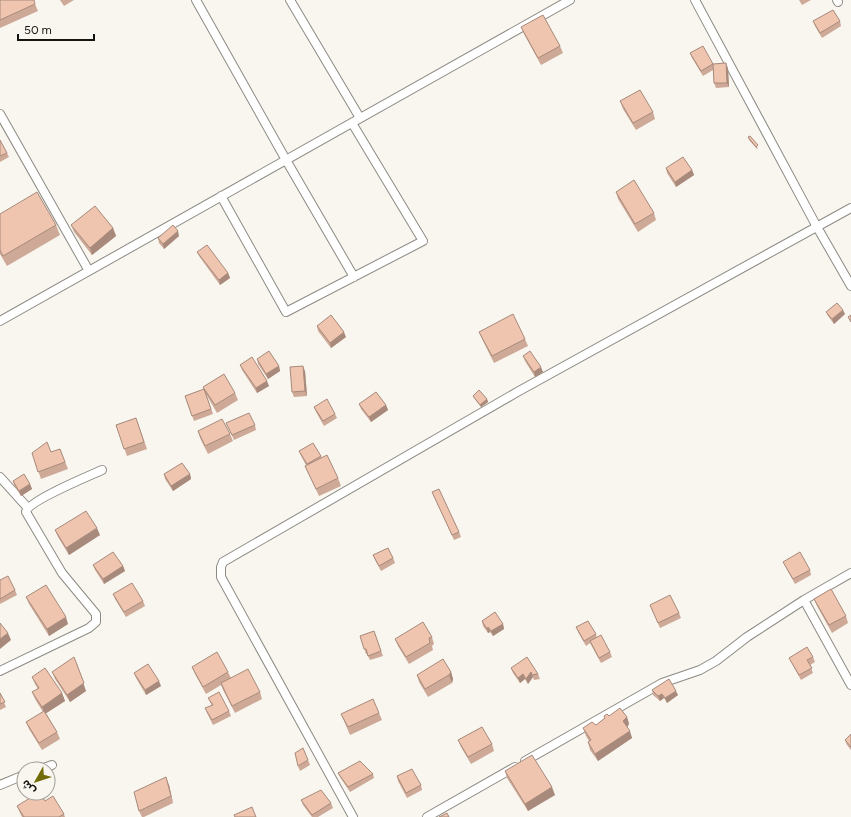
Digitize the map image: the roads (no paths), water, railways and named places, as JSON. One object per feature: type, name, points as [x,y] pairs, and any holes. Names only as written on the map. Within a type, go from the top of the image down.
[{"type":"street","points":[[196,0],[354,277]]},
{"type":"street","points":[[290,0],[360,118]]},
{"type":"street","points":[[0,321],[570,0]]},
{"type":"street","points":[[695,0],[817,227],[851,286]]},
{"type":"street","points":[[0,114],[89,270]]},
{"type":"street","points":[[221,196],[286,312],[423,241],[352,123]]},
{"type":"street","points":[[353,817],[221,577],[221,567],[223,562],[519,391],[851,208]]},
{"type":"street","points":[[27,507],[58,490],[102,470]]},
{"type":"street","points":[[0,477],[27,507],[27,515],[69,583],[96,614],[96,622],[93,626],[0,671]]},
{"type":"street","points":[[427,817],[662,683],[700,670],[716,661],[747,637],[804,600],[851,573]]},
{"type":"street","points":[[804,600],[851,685]]},
{"type":"street","points":[[0,785],[16,778]]}]
